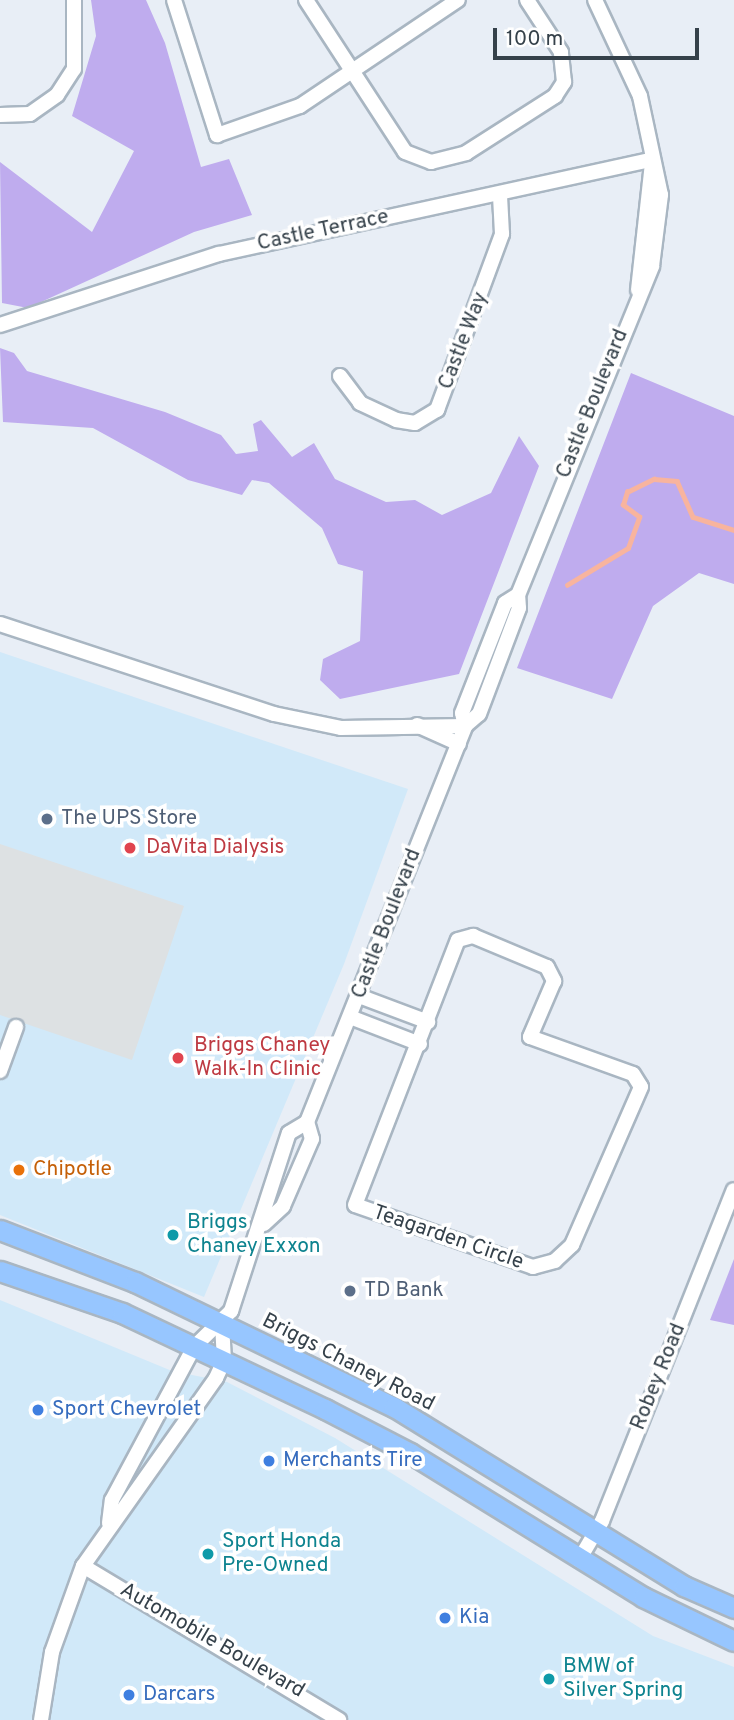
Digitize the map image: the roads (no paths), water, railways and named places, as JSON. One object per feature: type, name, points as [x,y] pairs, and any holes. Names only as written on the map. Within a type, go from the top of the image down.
[{"type":"main road","name":"Briggs Chaney Road","points":[[0,1230],[135,1282],[394,1407],[596,1534],[734,1608]]},
{"type":"main road","points":[[0,1270],[122,1313],[410,1453],[579,1560],[734,1641]]},
{"type":"street","points":[[0,115],[30,114],[63,86],[74,69],[74,0]]},
{"type":"street","points":[[174,0],[217,135],[277,118],[354,71],[458,0]]},
{"type":"street","points":[[306,0],[405,152],[447,162],[555,96],[564,82],[561,52],[527,0]]},
{"type":"street","name":"Castle Boulevard","points":[[222,1326],[264,1224],[267,1190],[289,1133],[307,1122],[465,726],[478,714],[519,608],[518,595],[638,290],[652,266],[661,195],[640,96],[595,0]]},
{"type":"street","name":"Castle Terrace","points":[[0,326],[219,254],[500,197],[653,159]]},
{"type":"street","name":"Castle Way","points":[[340,376],[360,402],[396,420],[415,423],[437,410],[502,234],[500,197]]},
{"type":"street","points":[[0,624],[274,714],[341,727],[416,724],[465,726]]},
{"type":"street","points":[[416,724],[459,744]]},
{"type":"street","name":"Teagarden Circle","points":[[473,936],[547,967],[554,981],[530,1037],[633,1074],[641,1087],[572,1245],[555,1261],[533,1267],[507,1262],[355,1205],[421,1044],[458,940],[473,936]]},
{"type":"street","points":[[359,996],[428,1022]]},
{"type":"street","points":[[350,1017],[421,1044]]},
{"type":"street","points":[[0,1071],[16,1027]]},
{"type":"street","name":"Castle Boulevard","points":[[264,1224],[283,1206],[312,1139],[307,1122]]},
{"type":"street","name":"Robey Road","points":[[579,1560],[596,1534],[734,1190]]},
{"type":"street","points":[[110,1523],[112,1500],[194,1347],[222,1326]]},
{"type":"street","points":[[41,1720],[52,1652],[83,1566],[110,1523],[132,1504],[224,1362],[222,1326]]},
{"type":"street","name":"Automobile Boulevard","points":[[83,1566],[339,1720]]},
{"type":"waterway","points":[[567,585],[628,548],[639,517],[623,505],[627,492],[654,479],[677,481],[693,517],[734,530]]},
{"type":"place","name":"The UPS Store","points":[[47,819]]},
{"type":"place","name":"DaVita Dialysis","points":[[130,848]]},
{"type":"place","name":"Briggs Chaney Walk-In Clinic","points":[[178,1058]]},
{"type":"place","name":"Chipotle","points":[[19,1170]]},
{"type":"place","name":"Briggs Chaney Exxon","points":[[173,1235]]},
{"type":"place","name":"TD Bank","points":[[350,1291]]},
{"type":"place","name":"Sport Chevrolet","points":[[38,1410]]},
{"type":"place","name":"Merchants Tire","points":[[269,1461]]},
{"type":"place","name":"Sport Honda Pre-Owned","points":[[208,1554]]},
{"type":"place","name":"Kia","points":[[445,1618]]},
{"type":"place","name":"BMW of Silver Spring","points":[[549,1679]]},
{"type":"place","name":"Darcars","points":[[129,1695]]}]
